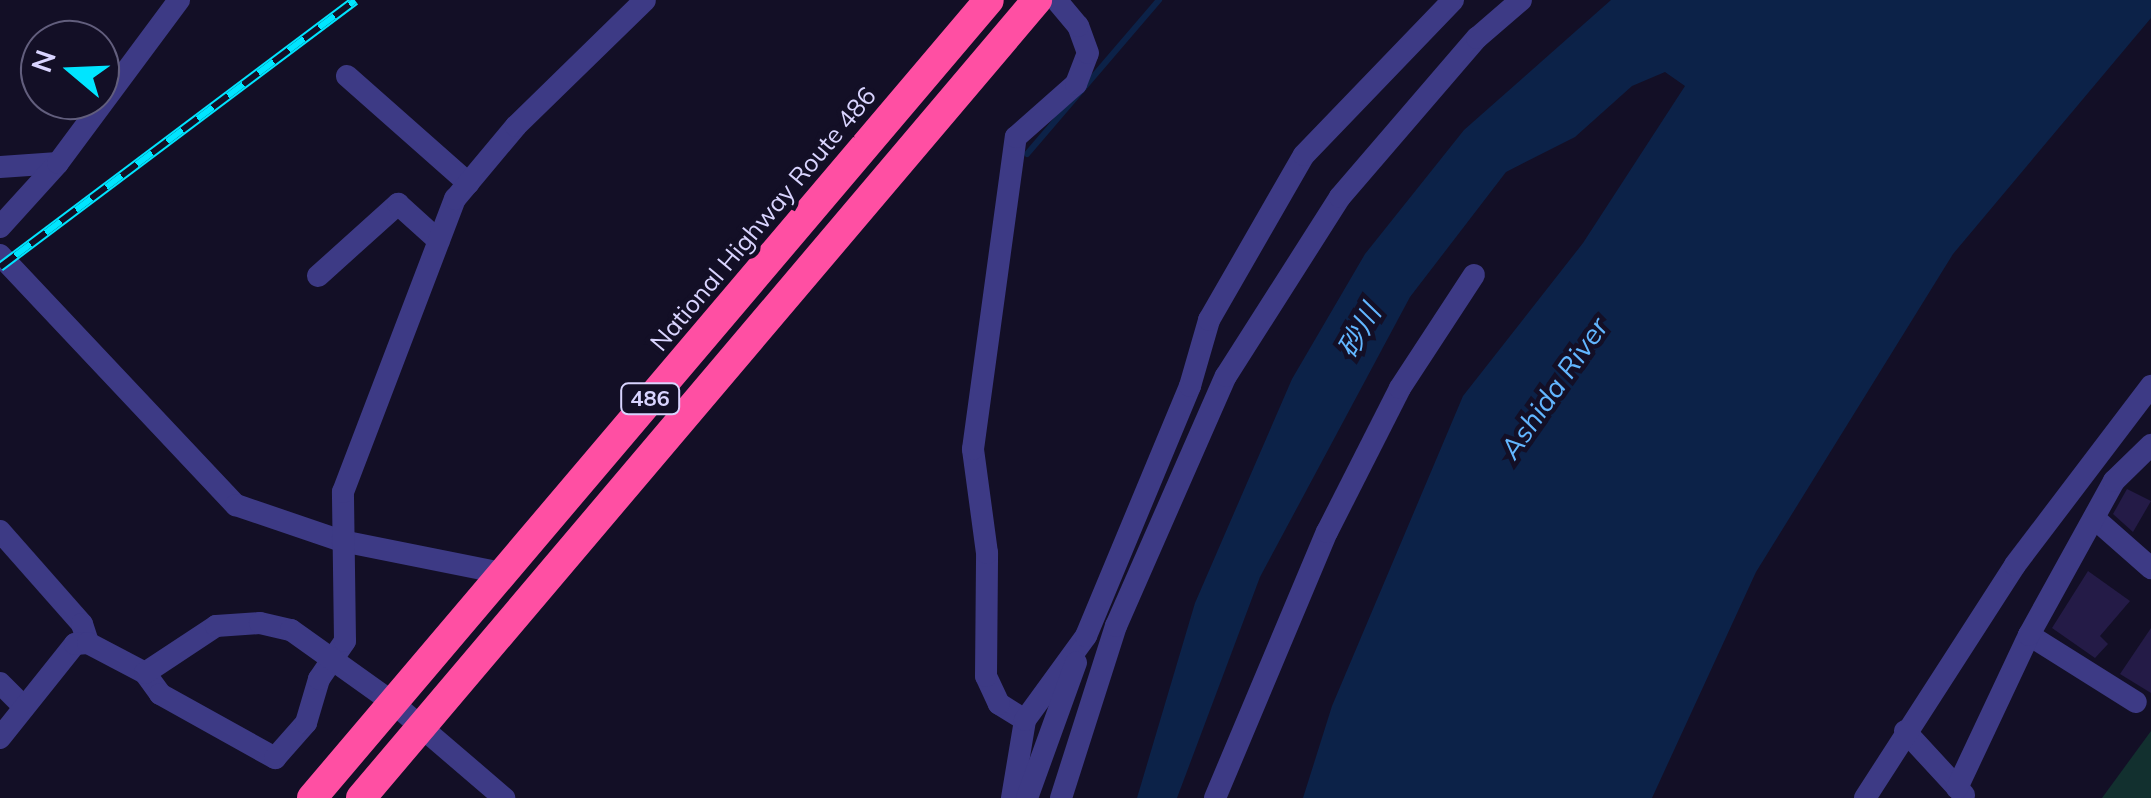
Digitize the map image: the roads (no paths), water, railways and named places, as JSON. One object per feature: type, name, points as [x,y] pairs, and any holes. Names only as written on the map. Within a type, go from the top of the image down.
[{"type":"highway","name":"National Highway Route 486","points":[[312,798],[988,0]]},
{"type":"highway","name":"486","points":[[361,798],[1036,0]]},
{"type":"street","points":[[0,227],[58,162],[179,0]]},
{"type":"street","points":[[0,738],[75,644],[88,643],[145,673],[160,694],[275,758],[306,723],[330,662],[344,640],[343,492],[439,241],[468,183],[516,126],[645,0]]},
{"type":"street","points":[[1025,720],[998,704],[986,676],[988,552],[973,449],[1016,138],[1076,84],[1088,54],[1078,26],[1056,0]]},
{"type":"street","points":[[1027,798],[1086,636],[1190,386],[1209,320],[1304,155],[1452,0]]},
{"type":"street","points":[[1061,798],[1116,626],[1226,376],[1340,196],[1477,38],[1521,0]]},
{"type":"street","points":[[347,76],[468,183]]},
{"type":"street","points":[[0,167],[58,162]]},
{"type":"street","points":[[318,276],[398,204],[439,241]]},
{"type":"street","points":[[0,255],[236,505],[342,541],[502,574]]},
{"type":"street","points":[[1215,798],[1327,532],[1400,388],[1474,275]]},
{"type":"street","points":[[1865,798],[2015,565],[2151,386]]},
{"type":"street","points":[[1905,731],[1962,793],[2029,635],[2114,481],[2151,444]]},
{"type":"street","points":[[2094,518],[2151,568]]},
{"type":"street","points":[[0,531],[82,624],[88,643]]},
{"type":"street","points":[[145,673],[204,633],[231,625],[291,630],[330,662],[392,702],[504,798]]},
{"type":"street","points":[[2029,635],[2136,702]]},
{"type":"street","points":[[1012,798],[1025,720],[1086,636]]},
{"type":"street","points":[[0,683],[24,707]]},
{"type":"water","points":[[1611,0],[2151,0],[2151,18],[1953,254],[1756,572],[1652,798],[1303,798],[1332,706],[1463,396],[1583,243],[1685,86],[1665,72],[1632,86],[1575,137],[1506,172],[1410,297],[1260,577],[1177,798],[1137,798],[1195,603],[1292,379],[1365,254],[1464,130]]},
{"type":"waterway","points":[[1027,154],[1159,0]]},
{"type":"railway","points":[[0,267],[355,0]]},
{"type":"water label","name":"砂川","points":[[1359,331]]},
{"type":"water label","name":"Ashida River","points":[[1554,388]]}]
